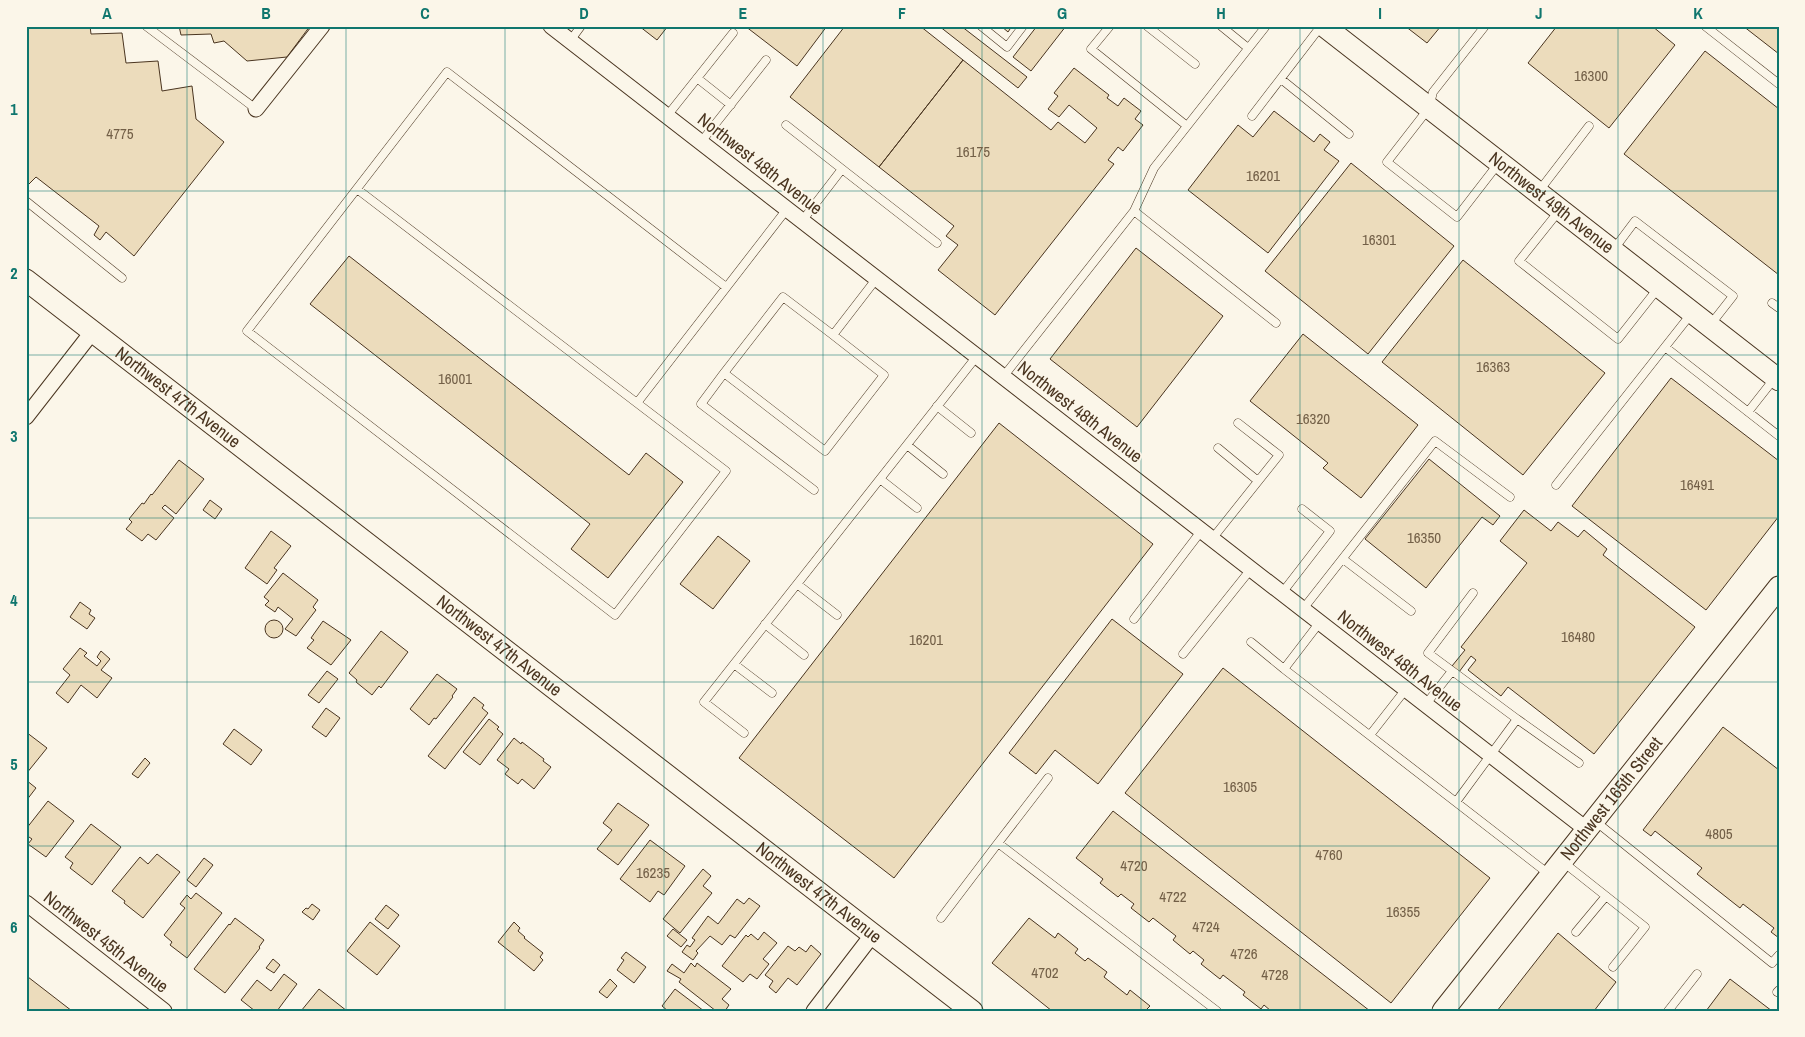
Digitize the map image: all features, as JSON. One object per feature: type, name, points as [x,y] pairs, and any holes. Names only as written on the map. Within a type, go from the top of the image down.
[{"type":"street","points":[[256,109],[322,26]]},
{"type":"street","name":"Northwest 48th Avenue","points":[[551,26],[1491,755],[1590,824]]},
{"type":"street","name":"Northwest 49th Avenue","points":[[1323,26],[1777,378]]},
{"type":"street","name":"Northwest 47th Avenue","points":[[26,280],[972,1011]]},
{"type":"street","points":[[26,417],[93,332]]},
{"type":"street","name":"Northwest 165th Street","points":[[1443,1011],[1779,586]]},
{"type":"street","name":"Northwest 45th Avenue","points":[[26,903],[164,1011]]},
{"type":"street","points":[[814,1011],[873,934]]},
{"type":"lane","points":[[146,26],[256,109]]},
{"type":"lane","points":[[570,41],[581,26]]},
{"type":"lane","points":[[980,26],[1007,47],[1024,26]]},
{"type":"lane","points":[[1110,26],[1092,49],[1187,126]]},
{"type":"lane","points":[[1147,26],[1195,64]]},
{"type":"lane","points":[[1221,26],[1248,48]]},
{"type":"lane","points":[[1003,377],[1134,211],[1154,168],[1266,26]]},
{"type":"lane","points":[[1252,116],[1323,26]]},
{"type":"lane","points":[[1485,26],[1433,92],[1429,108],[1387,162],[1457,217],[1499,163]]},
{"type":"lane","points":[[1705,26],[1779,84]]},
{"type":"lane","points":[[667,116],[732,33]]},
{"type":"lane","points":[[701,142],[766,60]]},
{"type":"lane","points":[[357,189],[726,472],[615,615],[247,331],[447,72],[726,287]]},
{"type":"lane","points":[[697,78],[731,105]]},
{"type":"lane","points":[[1281,79],[1349,134]]},
{"type":"lane","points":[[786,125],[937,243]]},
{"type":"lane","points":[[1538,192],[1589,126]]},
{"type":"lane","points":[[802,221],[842,170]]},
{"type":"lane","points":[[26,201],[122,278]]},
{"type":"lane","points":[[636,403],[786,209]]},
{"type":"lane","points":[[1560,210],[1519,262],[1618,339],[1659,287]]},
{"type":"lane","points":[[1134,211],[1276,323]]},
{"type":"lane","points":[[1612,251],[1635,221],[1725,290],[1732,296],[1709,326]]},
{"type":"lane","points":[[833,336],[877,278]]},
{"type":"lane","points":[[724,373],[826,451],[884,375],[782,297],[724,373],[701,404],[814,490]]},
{"type":"lane","points":[[1556,485],[1692,312]]},
{"type":"lane","points":[[1665,347],[1779,436]]},
{"type":"lane","points":[[744,733],[704,702],[977,356]]},
{"type":"lane","points":[[1748,412],[1777,378]]},
{"type":"lane","points":[[937,406],[971,433]]},
{"type":"lane","points":[[1134,619],[1279,455],[1238,423]]},
{"type":"lane","points":[[1303,609],[1435,441],[1510,497]]},
{"type":"lane","points":[[906,445],[943,474]]},
{"type":"lane","points":[[1218,448],[1258,480]]},
{"type":"lane","points":[[880,479],[917,508]]},
{"type":"lane","points":[[1282,592],[1330,531],[1302,509]]},
{"type":"lane","points":[[1343,559],[1411,611]]},
{"type":"lane","points":[[1183,654],[1252,569]]},
{"type":"lane","points":[[797,584],[837,615]]},
{"type":"lane","points":[[1473,593],[1428,653],[1579,763]]},
{"type":"lane","points":[[1284,669],[1320,622]]},
{"type":"lane","points":[[765,624],[804,655]]},
{"type":"lane","points":[[1251,642],[1456,802],[1556,868],[1606,896],[1645,927],[1613,967]]},
{"type":"lane","points":[[734,664],[772,693]]},
{"type":"lane","points":[[1426,704],[1452,671]]},
{"type":"lane","points":[[1370,735],[1406,689]]},
{"type":"lane","points":[[1456,802],[1517,719]]},
{"type":"lane","points":[[941,918],[1048,778]]},
{"type":"lane","points":[[1590,824],[1772,964],[1779,955]]},
{"type":"lane","points":[[998,843],[1217,1011]]},
{"type":"lane","points":[[1576,932],[1606,896]]},
{"type":"lane","points":[[1668,1011],[1697,974]]},
{"type":"building","points":[[26,26],[90,26],[91,34],[122,33],[126,63],[158,61],[162,91],[192,86],[196,119],[224,142],[134,256],[106,232],[100,240],[94,235],[99,226],[36,177],[28,185],[26,184],[26,173],[29,170],[26,168]]},
{"type":"building","points":[[179,26],[310,26],[287,57],[247,61],[224,41],[214,43],[211,34],[181,35]]},
{"type":"building","points":[[639,26],[668,26],[657,40]]},
{"type":"building","points":[[745,26],[827,26],[797,66]]},
{"type":"building","points":[[845,26],[920,26],[963,60],[879,167],[790,97]]},
{"type":"building","points":[[939,26],[961,26],[1027,77],[1018,88]]},
{"type":"building","points":[[1001,26],[1012,26],[1008,32]]},
{"type":"building","points":[[1037,26],[1066,26],[1031,71],[1013,57]]},
{"type":"building","points":[[1405,26],[1441,26],[1427,43]]},
{"type":"building","points":[[1557,26],[1652,26],[1675,45],[1609,128],[1528,63]]},
{"type":"building","points":[[1743,26],[1779,26],[1779,54]]},
{"type":"building","points":[[1705,51],[1779,109],[1779,275],[1624,154]]},
{"type":"building","points":[[963,60],[1051,130],[1058,122],[1085,143],[1097,128],[1069,105],[1059,117],[1048,109],[1058,96],[1054,93],[1074,68],[1109,95],[1107,98],[1118,106],[1124,98],[1141,111],[1135,119],[1143,125],[1123,151],[1118,147],[1108,160],[1114,164],[995,315],[938,270],[958,245],[946,236],[954,226],[879,167]]},
{"type":"building","points":[[1274,111],[1314,142],[1320,134],[1330,142],[1324,150],[1339,161],[1268,253],[1188,190],[1238,125],[1253,137]]},
{"type":"building","points":[[1351,163],[1454,246],[1368,354],[1265,271]]},
{"type":"building","points":[[1136,248],[1223,316],[1137,427],[1050,359]]},
{"type":"building","points":[[349,256],[629,475],[646,453],[683,482],[608,578],[571,549],[590,524],[310,304]]},
{"type":"building","points":[[1463,260],[1605,373],[1523,475],[1382,362]]},
{"type":"building","points":[[1303,334],[1418,425],[1361,498],[1323,468],[1328,463],[1250,401]]},
{"type":"building","points":[[1671,378],[1779,461],[1779,516],[1706,610],[1572,506]]},
{"type":"building","points":[[999,423],[1153,544],[894,878],[739,758]]},
{"type":"building","points":[[1429,459],[1500,516],[1493,525],[1482,517],[1426,588],[1365,539]]},
{"type":"building","points":[[179,460],[204,479],[176,514],[165,505],[162,508],[174,518],[156,540],[148,534],[142,541],[126,529],[132,522],[129,519],[142,503],[144,504],[152,495]]},
{"type":"building","points":[[210,500],[222,509],[215,519],[203,510]]},
{"type":"building","points":[[1524,510],[1551,531],[1558,522],[1578,537],[1584,530],[1607,549],[1603,555],[1695,627],[1594,754],[1508,687],[1501,696],[1468,670],[1476,660],[1471,656],[1459,672],[1452,666],[1465,650],[1461,647],[1527,563],[1500,541]]},
{"type":"building","points":[[271,531],[291,546],[274,568],[277,570],[267,584],[245,568]]},
{"type":"building","points":[[718,536],[750,561],[713,609],[680,584]]},
{"type":"building","points":[[283,573],[318,600],[313,607],[316,610],[296,636],[285,629],[293,619],[278,607],[275,612],[265,605],[269,601],[264,597]]},
{"type":"building","points":[[80,602],[91,610],[89,614],[95,618],[87,629],[70,617]]},
{"type":"building","points":[[1112,619],[1183,674],[1098,784],[1055,750],[1036,774],[1009,753]]},
{"type":"building","points":[[274,620],[280,623],[283,629],[280,635],[274,638],[268,635],[265,629],[268,623]]},
{"type":"building","points":[[323,621],[351,640],[331,665],[307,648],[314,640],[311,638]]},
{"type":"building","points":[[381,631],[408,652],[381,688],[379,686],[372,695],[356,682],[357,680],[349,673]]},
{"type":"building","points":[[80,648],[87,653],[84,656],[97,666],[101,661],[97,657],[101,651],[110,659],[101,670],[112,678],[97,698],[81,685],[68,703],[56,693],[70,675],[63,669]]},
{"type":"building","points":[[1223,668],[1490,878],[1391,1003],[1125,793]]},
{"type":"building","points":[[327,671],[338,679],[319,703],[308,695]]},
{"type":"building","points":[[437,674],[457,689],[436,719],[434,718],[429,725],[410,709]]},
{"type":"building","points":[[474,697],[484,705],[482,708],[488,713],[445,769],[428,756]]},
{"type":"building","points":[[326,708],[340,718],[326,737],[312,727]]},
{"type":"building","points":[[489,719],[499,727],[497,729],[503,734],[480,765],[463,752]]},
{"type":"building","points":[[1723,727],[1779,770],[1779,938],[1771,932],[1774,928],[1743,904],[1740,908],[1697,874],[1702,868],[1655,831],[1651,836],[1643,830]]},
{"type":"building","points":[[234,729],[262,750],[251,765],[223,744]]},
{"type":"building","points":[[26,732],[47,748],[26,774]]},
{"type":"building","points":[[514,738],[544,759],[543,761],[551,767],[534,789],[522,779],[518,784],[505,774],[509,769],[497,760]]},
{"type":"building","points":[[145,758],[150,763],[138,778],[132,774]]},
{"type":"building","points":[[26,780],[36,788],[26,801]]},
{"type":"building","points":[[48,801],[74,821],[46,857],[28,844],[32,839],[26,835],[26,829]]},
{"type":"building","points":[[618,803],[649,825],[618,865],[597,849],[612,830],[603,823]]},
{"type":"building","points":[[1113,811],[1370,1011],[1271,1011],[1264,1005],[1261,1009],[1243,995],[1245,992],[1223,975],[1220,979],[1201,964],[1204,960],[1193,951],[1190,954],[1173,940],[1176,936],[1153,918],[1149,922],[1131,908],[1134,904],[1121,894],[1118,897],[1100,883],[1103,879],[1076,858]]},
{"type":"building","points":[[91,824],[121,847],[92,885],[70,868],[73,863],[65,857]]},
{"type":"building","points":[[650,840],[685,866],[664,895],[658,891],[650,902],[620,879]]},
{"type":"building","points":[[157,854],[180,872],[143,918],[112,891],[140,857],[148,864]]},
{"type":"building","points":[[204,858],[213,865],[196,887],[187,880]]},
{"type":"building","points":[[703,869],[711,876],[703,886],[712,893],[680,933],[663,919]]},
{"type":"building","points":[[196,893],[222,913],[187,958],[170,945],[172,942],[164,935],[185,908],[180,904],[187,895],[191,899]]},
{"type":"building","points":[[749,898],[760,906],[735,938],[730,935],[722,945],[710,936],[696,951],[698,953],[693,960],[682,952],[687,945],[690,947],[695,940],[692,938],[708,916],[718,924],[737,899],[744,904]]},
{"type":"building","points":[[312,904],[320,910],[313,920],[302,912]]},
{"type":"building","points":[[386,905],[399,915],[388,929],[375,919]]},
{"type":"building","points":[[235,918],[264,940],[260,948],[225,993],[194,969]]},
{"type":"building","points":[[1029,918],[1055,938],[1058,933],[1078,949],[1075,953],[1085,961],[1088,958],[1107,972],[1104,977],[1127,995],[1130,990],[1150,1006],[1147,1009],[1149,1011],[1052,1011],[992,963]]},
{"type":"building","points":[[370,922],[400,946],[377,975],[347,951]]},
{"type":"building","points":[[514,922],[520,928],[518,931],[524,938],[543,953],[540,957],[543,960],[534,971],[498,942]]},
{"type":"building","points":[[673,929],[687,940],[681,947],[667,936]]},
{"type":"building","points":[[764,932],[777,943],[763,959],[769,964],[757,979],[750,974],[743,982],[722,966],[746,935],[748,937],[751,934],[758,940]]},
{"type":"building","points":[[1558,933],[1616,982],[1594,1011],[1497,1011]]},
{"type":"building","points":[[811,945],[821,954],[797,985],[788,978],[776,993],[769,987],[773,981],[765,975],[788,946],[795,951],[799,947],[806,952]]},
{"type":"building","points":[[626,952],[646,967],[634,983],[617,970],[624,960],[621,958]]},
{"type":"building","points":[[273,959],[280,965],[274,973],[266,968]]},
{"type":"building","points":[[691,963],[695,967],[697,963],[731,989],[722,999],[729,1005],[725,1011],[716,1011],[679,982],[681,979],[667,971],[672,964],[684,973]]},
{"type":"building","points":[[284,974],[297,984],[277,1011],[255,1011],[241,1000],[257,980],[271,991]]},
{"type":"building","points":[[28,977],[72,1011],[26,1011],[26,979]]},
{"type":"building","points":[[610,979],[617,986],[607,998],[599,992]]},
{"type":"building","points":[[1730,979],[1772,1011],[1706,1011]]},
{"type":"building","points":[[319,989],[347,1011],[301,1011]]},
{"type":"building","points":[[675,989],[704,1011],[668,1011],[662,1006]]}]
